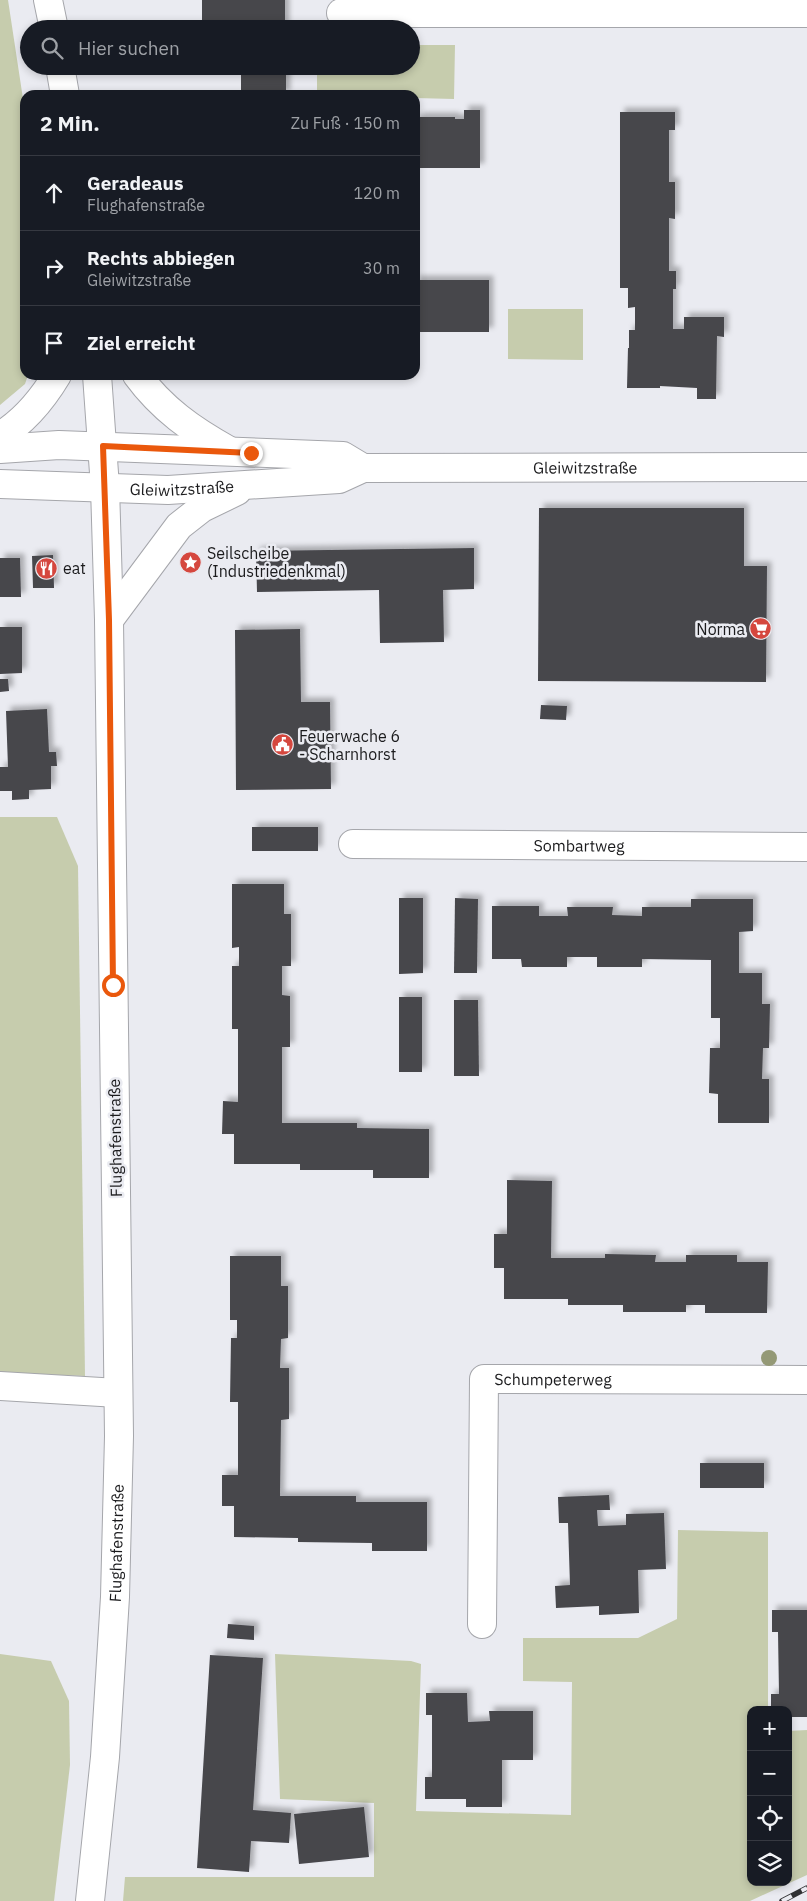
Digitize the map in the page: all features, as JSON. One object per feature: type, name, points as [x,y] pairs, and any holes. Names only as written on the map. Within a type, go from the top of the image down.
[{"type":"street","points":[[48,0],[52,20]]},
{"type":"street","points":[[341,13],[807,13]]},
{"type":"street","points":[[62,75],[64,90]]},
{"type":"street","points":[[0,436],[10,430],[33,409],[44,397],[53,380]]},
{"type":"street","name":"Flughafenstraße","points":[[90,1901],[105,1757],[115,1597],[119,1436],[109,620],[105,487],[97,380]]},
{"type":"street","points":[[141,380],[149,392],[174,416],[200,434],[232,452]]},
{"type":"street","name":"Gleiwitzstraße","points":[[0,449],[59,445],[343,456],[363,468]]},
{"type":"street","name":"Gleiwitzstraße","points":[[0,484],[168,490],[340,479],[363,468],[807,467]]},
{"type":"street","points":[[109,620],[179,526],[202,508],[252,484]]},
{"type":"street","name":"Sombartweg","points":[[353,844],[807,847]]},
{"type":"street","name":"Schumpeterweg","points":[[482,1624],[484,1379],[807,1380]]},
{"type":"street","points":[[0,1386],[118,1393]]},
{"type":"green space","points":[[0,0],[8,0],[22,90],[20,90],[20,380],[26,380],[25,384],[0,405]]},
{"type":"green space","points":[[420,45],[455,45],[454,99],[420,98],[420,90],[317,90],[317,75],[420,75]]},
{"type":"green space","points":[[508,309],[583,309],[583,360],[508,359]]},
{"type":"green space","points":[[0,817],[57,817],[78,866],[85,1376],[0,1373]]},
{"type":"green space","points":[[678,1530],[768,1532],[768,1706],[747,1706],[747,1886],[783,1886],[750,1901],[123,1901],[125,1877],[374,1877],[374,1803],[280,1799],[275,1654],[411,1661],[421,1664],[416,1811],[571,1815],[572,1682],[523,1681],[523,1638],[638,1638],[677,1619]]},
{"type":"green space","points":[[0,1654],[51,1661],[69,1701],[70,1765],[54,1901],[0,1901]]},
{"type":"green space","points":[[807,1730],[807,1875],[792,1882],[792,1731]]},
{"type":"building","points":[[202,0],[285,0],[285,20],[202,20]]},
{"type":"building","points":[[241,75],[286,75],[286,90],[241,90]]},
{"type":"building","points":[[464,110],[480,110],[480,168],[420,168],[420,117],[455,117],[455,119],[464,119]]},
{"type":"building","points":[[620,112],[675,112],[675,130],[669,130],[669,182],[675,182],[675,219],[669,218],[669,271],[676,271],[676,289],[673,289],[673,329],[684,329],[684,317],[724,317],[724,337],[717,336],[716,399],[697,399],[697,388],[660,386],[660,388],[627,388],[629,330],[635,330],[635,307],[628,308],[628,288],[620,288]]},
{"type":"building","points":[[420,280],[489,280],[489,332],[420,332]]},
{"type":"building","points":[[539,508],[744,508],[744,566],[767,566],[766,682],[538,681]]},
{"type":"building","points":[[474,548],[474,589],[443,590],[444,642],[380,643],[379,590],[257,592],[256,551]]},
{"type":"building","points":[[53,555],[54,588],[33,588],[32,556]]},
{"type":"building","points":[[0,558],[20,558],[21,597],[0,597]]},
{"type":"building","points":[[0,627],[22,627],[22,673],[0,674]]},
{"type":"building","name":"Feuerwache 6 - Scharnhorst","points":[[300,629],[301,702],[330,702],[331,789],[236,790],[235,630]]},
{"type":"building","points":[[0,679],[8,679],[9,691],[0,692]]},
{"type":"building","points":[[541,705],[567,706],[566,720],[540,719]]},
{"type":"building","points":[[47,709],[49,752],[56,752],[57,766],[51,766],[51,789],[29,790],[29,799],[12,800],[12,791],[0,791],[0,767],[8,767],[6,711]]},
{"type":"building","points":[[252,827],[318,827],[318,851],[252,851]]},
{"type":"building","points":[[232,884],[284,884],[284,914],[291,914],[291,966],[282,966],[282,995],[290,996],[290,1047],[282,1047],[282,1123],[357,1123],[357,1128],[429,1129],[429,1178],[373,1178],[373,1170],[300,1170],[300,1164],[234,1164],[234,1134],[222,1134],[223,1101],[238,1102],[238,1029],[232,1029],[232,966],[239,966],[239,947],[232,948]]},
{"type":"building","points":[[399,898],[423,898],[423,973],[399,974]]},
{"type":"building","points":[[455,898],[478,899],[477,973],[454,973]]},
{"type":"building","points":[[691,899],[753,899],[753,931],[739,932],[739,973],[762,973],[762,1004],[770,1004],[769,1048],[763,1048],[762,1079],[769,1079],[769,1123],[718,1123],[718,1094],[709,1093],[710,1048],[720,1048],[720,1018],[711,1018],[711,960],[642,959],[642,967],[597,967],[597,957],[567,957],[567,967],[522,967],[521,959],[492,959],[492,906],[539,906],[539,916],[568,916],[567,907],[613,907],[612,915],[642,916],[642,907],[691,907]]},
{"type":"building","points":[[399,997],[422,997],[422,1072],[399,1072]]},
{"type":"building","points":[[454,1000],[478,1000],[479,1076],[454,1076]]},
{"type":"building","points":[[507,1180],[552,1181],[551,1258],[605,1258],[605,1254],[656,1255],[655,1262],[686,1262],[686,1255],[737,1255],[737,1262],[768,1262],[767,1313],[705,1313],[705,1305],[686,1305],[686,1312],[623,1312],[623,1305],[568,1305],[568,1299],[504,1299],[504,1268],[494,1268],[494,1234],[507,1234]]},
{"type":"building","points":[[230,1256],[281,1256],[281,1286],[288,1286],[288,1338],[281,1339],[280,1368],[289,1368],[289,1419],[281,1420],[280,1496],[356,1496],[356,1502],[427,1502],[427,1551],[372,1551],[372,1543],[298,1542],[298,1538],[234,1537],[234,1506],[222,1506],[222,1475],[238,1475],[238,1402],[230,1402],[231,1338],[237,1338],[237,1320],[230,1320]]},
{"type":"building","points":[[700,1463],[764,1463],[764,1488],[700,1488]]},
{"type":"building","points":[[609,1495],[610,1510],[597,1510],[598,1526],[626,1525],[626,1514],[664,1513],[666,1569],[638,1570],[639,1613],[599,1615],[599,1606],[556,1608],[555,1586],[570,1585],[568,1523],[559,1523],[558,1497]]},
{"type":"building","points":[[772,1610],[807,1610],[807,1717],[792,1717],[792,1706],[771,1706],[771,1694],[779,1694],[778,1632],[772,1632]]},
{"type":"building","points":[[228,1624],[254,1626],[254,1640],[227,1638]]},
{"type":"building","points":[[210,1655],[263,1658],[253,1810],[291,1813],[289,1843],[251,1841],[249,1872],[197,1868]]},
{"type":"building","points":[[426,1693],[467,1693],[468,1722],[490,1721],[489,1711],[533,1711],[533,1760],[502,1760],[502,1807],[466,1807],[466,1799],[425,1799],[425,1777],[432,1777],[432,1715],[426,1715]]},
{"type":"building","points":[[364,1807],[369,1857],[299,1864],[294,1814]]},
{"type":"railway","points":[[782,1901],[807,1888]]},
{"type":"place","name":"Seilscheibe (Industriedenkmal)","points":[[191,562]]},
{"type":"place","name":"eat","points":[[47,568]]},
{"type":"place","name":"Norma","points":[[761,629]]},
{"type":"place","name":"Feuerwache 6 - Scharnhorst","points":[[283,745]]},
{"type":"route","points":[[113,985],[110,850],[109,620],[103,446],[251,453]]}]
